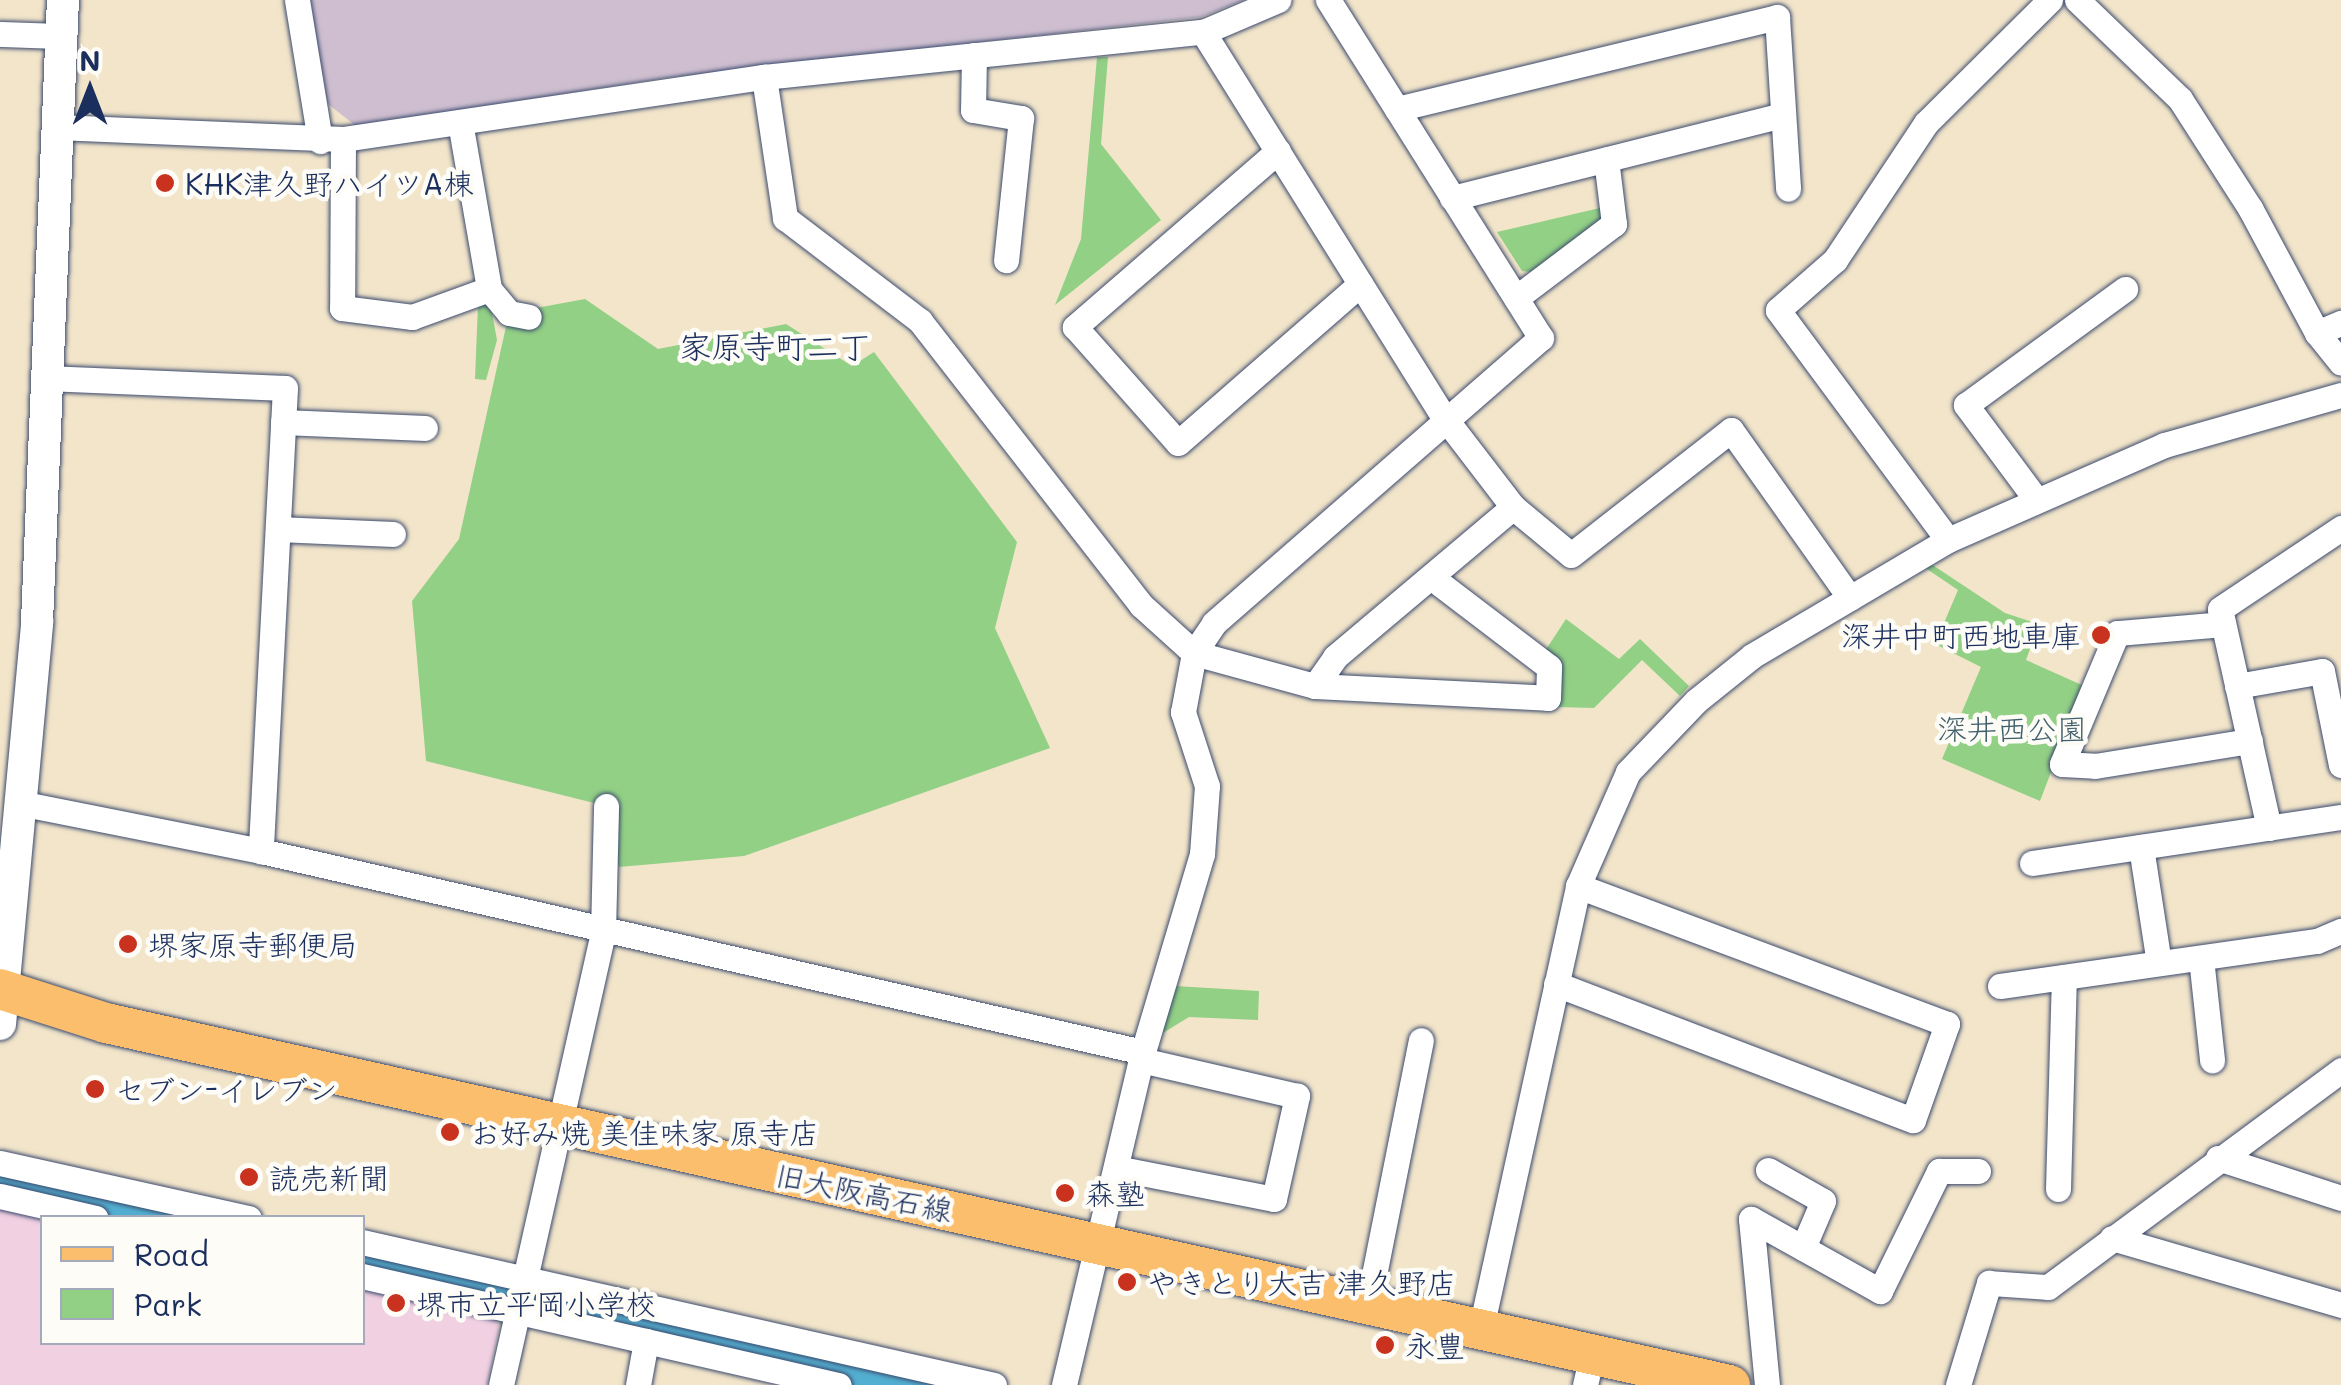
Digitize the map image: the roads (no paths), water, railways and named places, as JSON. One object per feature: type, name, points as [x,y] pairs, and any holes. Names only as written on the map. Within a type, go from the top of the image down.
[{"type":"main road","name":"旧大阪高石線","points":[[2,1001],[1481,1328],[1589,1368],[1730,1385]]},
{"type":"street","points":[[2,1001],[24,804],[63,0]]},
{"type":"street","points":[[298,0],[332,140],[342,308],[412,318],[490,288]]},
{"type":"street","points":[[57,127],[332,140],[764,77],[1203,32],[1278,0]]},
{"type":"street","points":[[1064,1385],[1142,1056],[1202,854],[1207,786],[1183,712],[1194,652],[1214,623],[1444,416],[1541,338],[1328,0]]},
{"type":"street","points":[[1948,540],[1778,310],[1835,260],[1926,123],[2050,0]]},
{"type":"street","points":[[2080,1],[2180,99],[2250,208],[2317,333],[2341,363]]},
{"type":"street","points":[[1397,109],[1777,18],[1788,189]]},
{"type":"street","points":[[1203,32],[1444,416],[1513,507],[1571,555],[1731,430],[1850,598]]},
{"type":"street","points":[[0,34],[61,36]]},
{"type":"street","points":[[974,56],[973,110],[1021,118],[1006,260]]},
{"type":"street","points":[[764,77],[785,218],[920,321],[1140,605],[1194,652],[1315,686],[1548,698],[1549,667],[1430,576]]},
{"type":"street","points":[[1452,198],[1783,114]]},
{"type":"street","points":[[460,122],[490,288],[509,313],[529,318]]},
{"type":"street","points":[[1278,151],[1074,327],[1178,444],[1360,284]]},
{"type":"street","points":[[1516,298],[1614,224],[1606,159]]},
{"type":"street","points":[[2035,498],[1966,405],[2125,289]]},
{"type":"street","points":[[2317,333],[2341,323]]},
{"type":"street","points":[[46,378],[284,388],[261,851]]},
{"type":"street","points":[[1481,1328],[1578,886],[1628,772],[1752,656],[1948,540],[2035,498],[2164,445],[2341,395]]},
{"type":"street","points":[[283,422],[425,428]]},
{"type":"street","points":[[1315,686],[1336,657],[1513,507]]},
{"type":"street","points":[[2270,828],[2220,609],[2341,528]]},
{"type":"street","points":[[278,530],[393,534]]},
{"type":"street","points":[[2223,624],[2117,633],[2062,764],[2096,766],[2250,741]]},
{"type":"street","points":[[2237,686],[2322,671],[2341,765]]},
{"type":"street","points":[[24,804],[261,851],[1142,1056],[1296,1096],[1274,1199],[1116,1168]]},
{"type":"street","points":[[502,1385],[556,1125],[603,932],[606,806]]},
{"type":"street","points":[[2032,863],[2341,817]]},
{"type":"street","points":[[2140,847],[2159,963]]},
{"type":"street","points":[[1556,984],[1914,1120],[1947,1024],[1578,886]]},
{"type":"street","points":[[2000,986],[2201,958],[2341,931]]},
{"type":"street","points":[[2201,958],[2212,1060]]},
{"type":"street","points":[[2058,1189],[2064,977]]},
{"type":"street","points":[[1368,1305],[1421,1040]]},
{"type":"street","points":[[1958,1385],[1989,1283],[2048,1287],[2316,1084],[2341,1070]]},
{"type":"street","points":[[2316,1084],[2341,1092]]},
{"type":"street","points":[[2218,1158],[2341,1198]]},
{"type":"street","points":[[0,1163],[235,1215]]},
{"type":"street","points":[[1768,1170],[1823,1202],[1803,1248]]},
{"type":"street","points":[[1766,1385],[1751,1219],[1880,1291],[1939,1171],[1978,1171]]},
{"type":"street","points":[[0,1196],[83,1215]]},
{"type":"street","points":[[2112,1238],[2341,1305]]},
{"type":"street","points":[[365,1243],[646,1341],[782,1379],[839,1385]]},
{"type":"street","points":[[365,1276],[521,1295],[994,1385]]},
{"type":"street","points":[[638,1385],[646,1341]]},
{"type":"waterway","points":[[0,1179],[174,1215]]},
{"type":"waterway","points":[[365,1258],[933,1385]]},
{"type":"place","name":"KHK津久野ハイツA棟","points":[[165,183]]},
{"type":"place","name":"深井中町西地車庫","points":[[2101,635]]},
{"type":"place","name":"堺家原寺郵便局","points":[[128,944]]},
{"type":"place","name":"セブン-イレブン","points":[[95,1089]]},
{"type":"place","name":"お好み焼 美佳味家 原寺店","points":[[450,1132]]},
{"type":"place","name":"読売新聞","points":[[249,1177]]},
{"type":"place","name":"森塾","points":[[1065,1193]]},
{"type":"place","name":"やきとり大吉 津久野店","points":[[1127,1282]]},
{"type":"place","name":"堺市立平岡小学校","points":[[396,1303]]},
{"type":"place","name":"永豊","points":[[1385,1345]]},
{"type":"district","name":"家原寺町二丁","points":[[775,345]]},
{"type":"park label","name":"深井西公園","points":[[2012,728]]}]
